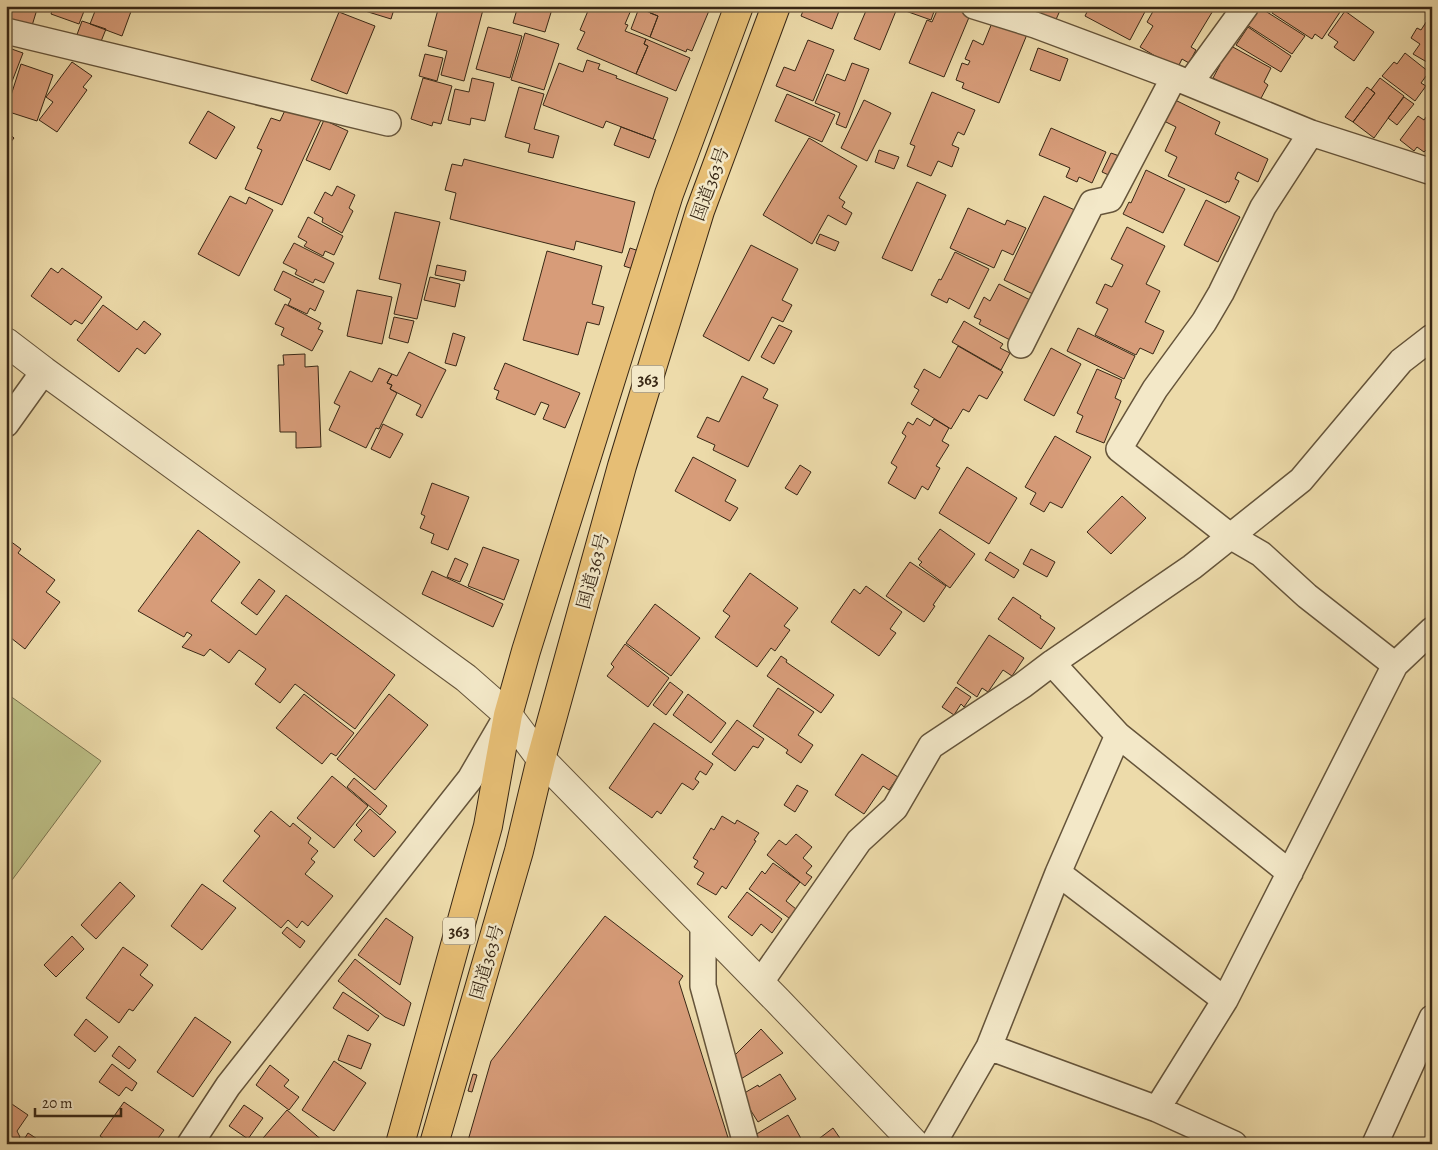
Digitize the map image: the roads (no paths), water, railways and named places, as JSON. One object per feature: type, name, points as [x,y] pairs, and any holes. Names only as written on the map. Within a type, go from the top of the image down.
[{"type":"highway","name":"国道363号","points":[[400,1144],[488,826],[508,715],[526,651],[669,194],[739,6]]},
{"type":"highway","name":"国道363号","points":[[434,1144],[519,851],[541,759],[622,466],[700,211],[776,6]]},
{"type":"street","points":[[974,6],[1035,25],[1182,80],[1311,133],[1432,172]]},
{"type":"street","points":[[1021,345],[1092,203],[1110,199],[1182,80],[1246,6]]},
{"type":"street","points":[[6,31],[388,123]]},
{"type":"street","points":[[1311,133],[1263,207],[1221,294],[1204,322],[1155,389],[1119,449],[1230,536],[1261,554],[1307,596],[1395,665]]},
{"type":"street","points":[[760,983],[859,841],[895,808],[931,746],[1023,685],[1192,566],[1302,480],[1400,361],[1432,337]]},
{"type":"street","points":[[6,342],[466,678],[508,715],[541,759],[915,1144]]},
{"type":"street","points":[[6,424],[44,371]]},
{"type":"street","points":[[1156,1109],[1225,1000],[1395,665],[1432,630]]},
{"type":"street","points":[[1052,663],[1118,735],[1290,873]]},
{"type":"street","points":[[190,1144],[228,1086],[470,778],[508,715]]},
{"type":"street","points":[[933,1144],[989,1047],[1058,873],[1118,735]]},
{"type":"street","points":[[1058,873],[1225,1000]]},
{"type":"street","points":[[703,924],[703,986],[746,1144]]},
{"type":"street","points":[[1376,1144],[1432,1018]]},
{"type":"street","points":[[989,1047],[1156,1109],[1234,1144]]}]
